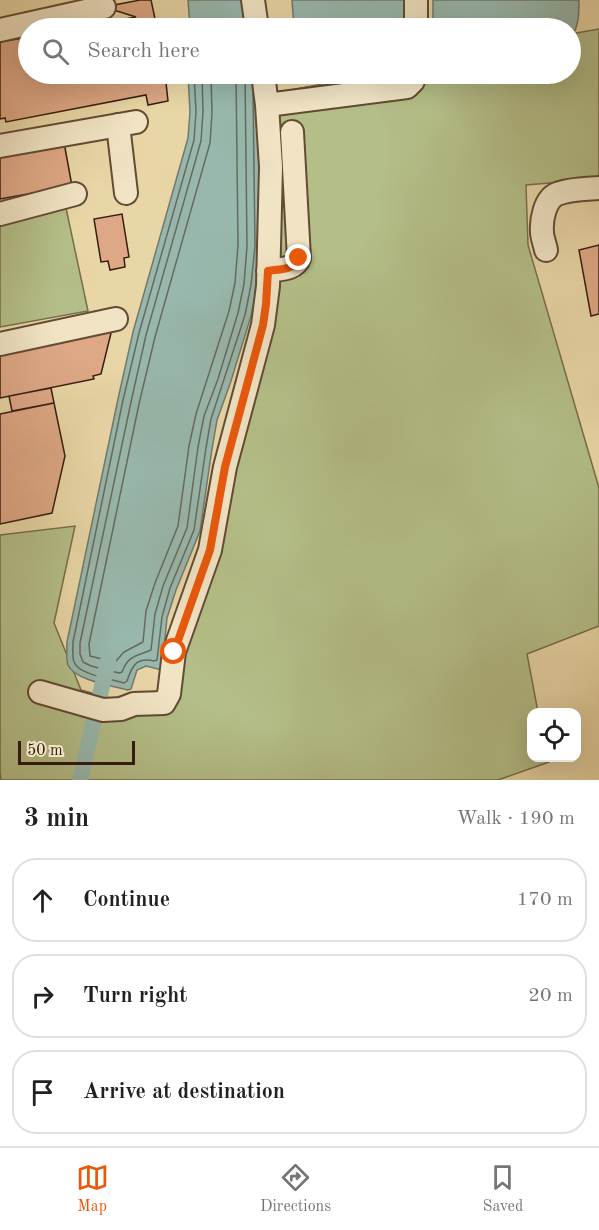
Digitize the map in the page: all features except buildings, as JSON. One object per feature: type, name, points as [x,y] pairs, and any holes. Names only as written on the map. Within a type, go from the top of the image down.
[{"type":"lane","points":[[253,0],[256,18]]},
{"type":"lane","points":[[416,0],[416,18]]},
{"type":"lane","points":[[54,18],[104,7]]},
{"type":"lane","points":[[0,30],[18,26]]},
{"type":"lane","points":[[40,692],[103,710],[122,709],[134,704],[164,703],[169,694],[174,652],[210,550],[225,467],[263,325],[268,271],[271,167],[264,84]]},
{"type":"lane","points":[[267,105],[407,87],[410,84]]},
{"type":"lane","points":[[0,146],[127,124],[126,193]]},
{"type":"lane","points":[[268,271],[291,267],[297,263],[299,258],[292,132]]},
{"type":"lane","points":[[546,250],[542,232],[543,218],[549,199],[556,194],[568,191],[599,188]]},
{"type":"lane","points":[[0,214],[75,194]]},
{"type":"lane","points":[[0,344],[116,319]]},
{"type":"green space","points":[[599,29],[599,179],[526,185],[528,245],[599,488],[599,626],[527,654],[537,708],[527,708],[527,762],[549,762],[498,780],[1,780],[0,535],[75,526],[54,623],[81,690],[138,706],[170,692],[269,297],[275,93],[322,84],[581,84],[581,32]]},
{"type":"green space","points":[[63,194],[88,311],[0,327],[0,207]]},
{"type":"water","points":[[188,0],[252,0],[253,18],[189,18]]},
{"type":"water","points":[[292,0],[412,0],[412,18],[293,18]]},
{"type":"water","points":[[433,0],[579,0],[578,18],[433,18]]},
{"type":"water","points":[[189,84],[258,84],[260,169],[257,286],[251,316],[217,420],[200,531],[167,618],[162,670],[146,666],[137,670],[131,689],[128,690],[95,682],[78,675],[67,662],[67,642],[133,332],[188,138]]},
{"type":"waterway","points":[[80,780],[108,661]]},
{"type":"route","points":[[174,652],[210,550],[225,467],[263,325],[268,271],[291,267],[297,263],[299,258]]}]
